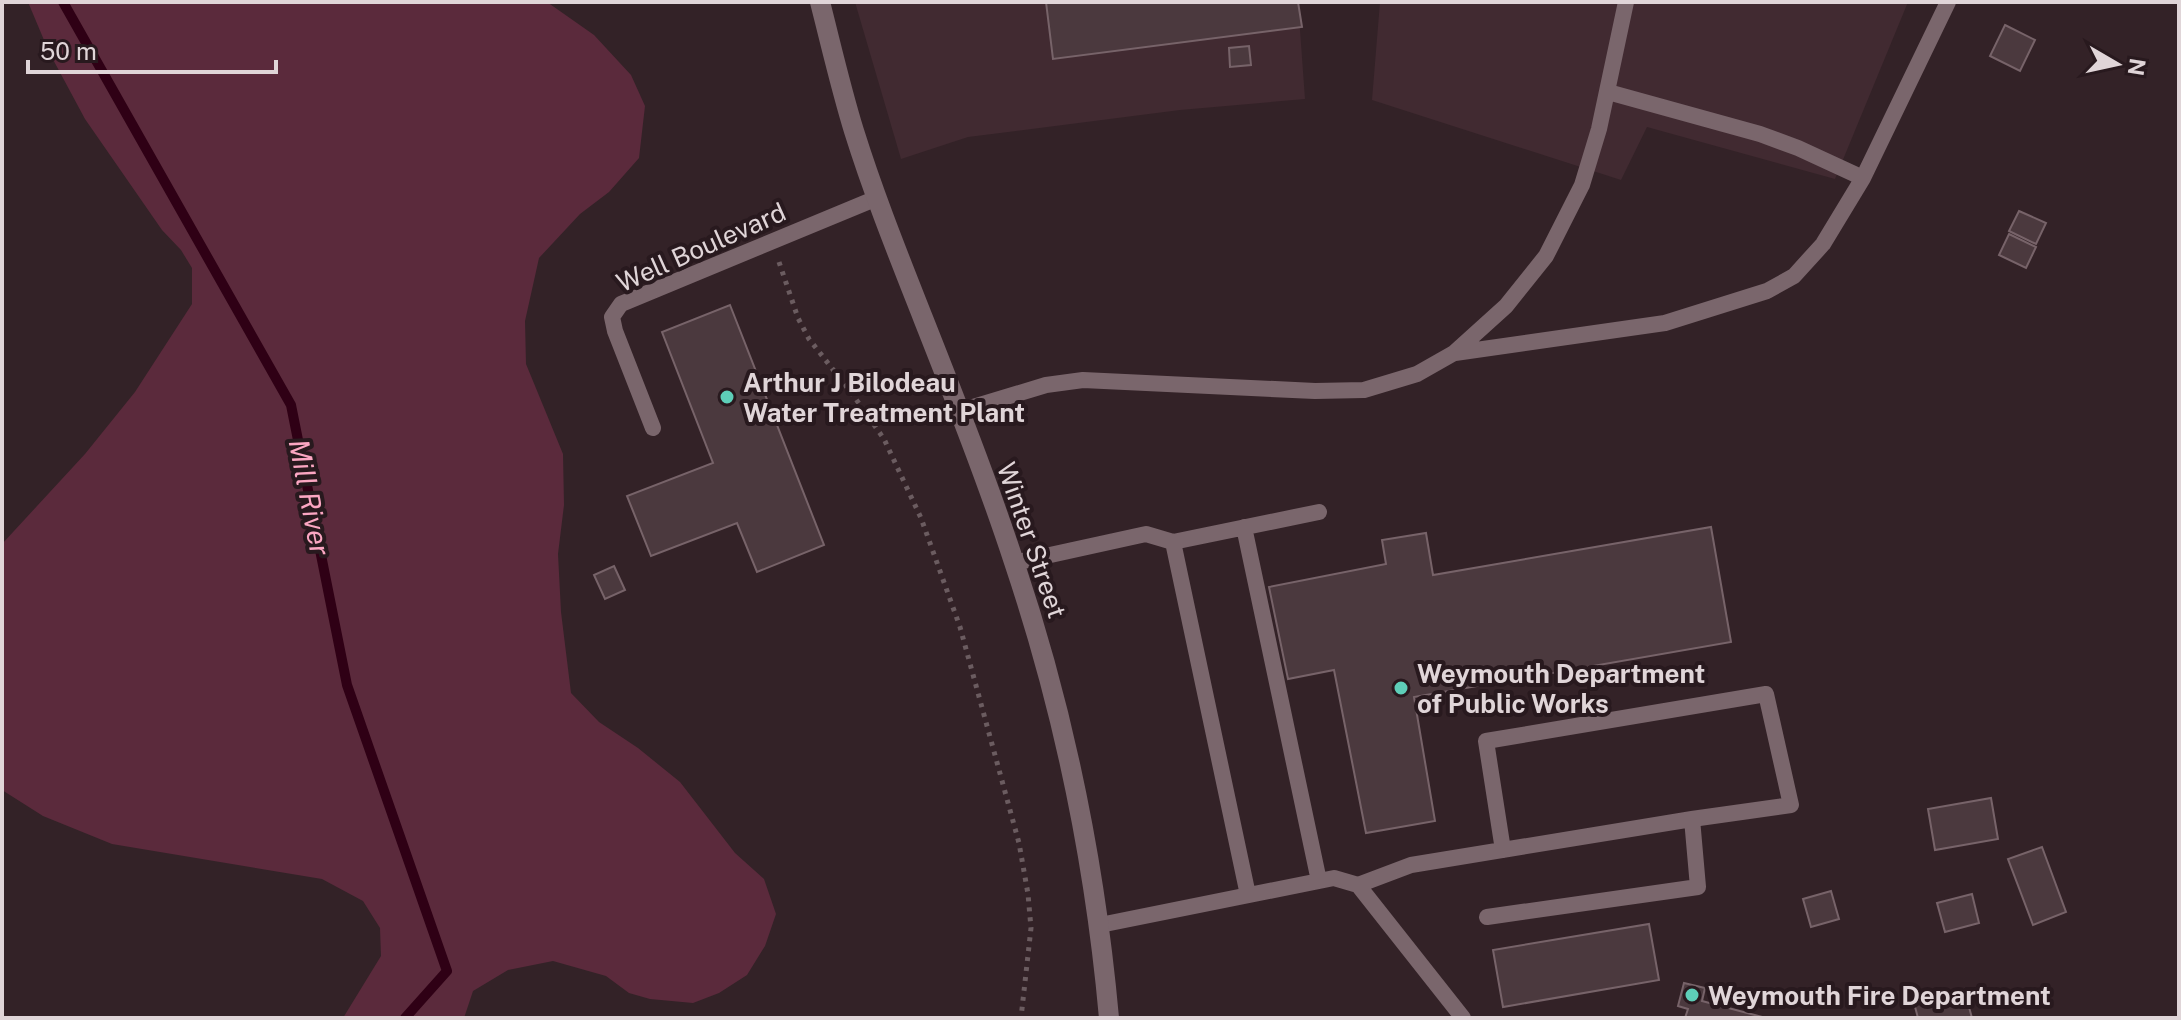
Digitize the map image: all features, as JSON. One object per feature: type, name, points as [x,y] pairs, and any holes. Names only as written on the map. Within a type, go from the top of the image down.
[{"type":"main road","name":"Winter Street","points":[[820,2],[850,117],[877,198],[960,411],[1014,563],[1049,675],[1088,846],[1109,1018]]},
{"type":"lane","points":[[960,411],[1046,385],[1083,380],[1315,391],[1364,390],[1417,374],[1454,353],[1506,306],[1546,256],[1582,185],[1608,92],[1626,2]]},
{"type":"lane","points":[[1454,353],[1665,323],[1767,291],[1794,276],[1823,244],[1863,178],[1948,2]]},
{"type":"lane","points":[[1608,92],[1760,134],[1863,178]]},
{"type":"lane","name":"Well Boulevard","points":[[653,428],[615,331],[612,317],[621,304],[877,198]]},
{"type":"lane","points":[[1014,563],[1146,534],[1173,542],[1319,512]]},
{"type":"lane","points":[[1244,527],[1319,881]]},
{"type":"lane","points":[[1173,542],[1248,895]]},
{"type":"lane","points":[[1358,885],[1411,865],[1791,805],[1766,694],[1486,741],[1503,850]]},
{"type":"lane","points":[[1487,917],[1698,887],[1692,819]]},
{"type":"lane","points":[[1100,925],[1334,878],[1358,885],[1463,1018]]},
{"type":"path","points":[[772,241],[798,318],[809,339],[884,439],[921,518],[960,627],[1019,843],[1028,894],[1031,928],[1021,1018]]},
{"type":"shaded area","points":[[28,2],[547,2],[594,35],[631,75],[645,106],[639,158],[609,192],[580,214],[539,258],[525,321],[526,364],[563,454],[564,505],[558,554],[561,612],[571,693],[599,722],[680,782],[735,853],[764,879],[776,914],[765,946],[747,975],[719,993],[693,1003],[650,999],[629,993],[606,976],[553,961],[508,970],[473,991],[464,1018],[343,1018],[381,956],[380,928],[363,901],[322,879],[112,844],[43,816],[2,790],[2,544],[85,454],[135,392],[192,304],[192,268],[85,119],[49,52]]},
{"type":"shaded area","points":[[855,2],[1298,2],[1305,99],[1180,110],[968,137],[901,159]]},
{"type":"shaded area","points":[[1380,2],[1908,2],[1835,179],[1647,127],[1621,180],[1372,100]]},
{"type":"building","points":[[1046,2],[1298,2],[1302,27],[1053,59]]},
{"type":"building","points":[[2005,25],[2035,40],[2020,71],[1990,56]]},
{"type":"building","points":[[1249,46],[1251,65],[1230,67],[1229,48]]},
{"type":"building","points":[[2019,211],[2046,223],[2036,244],[2009,231]]},
{"type":"building","points":[[2009,234],[2036,247],[2026,268],[1999,255]]},
{"type":"building","name":"Arthur J Bilodeau Water Treatment Plant","points":[[730,305],[824,545],[757,572],[737,523],[651,556],[627,496],[713,463],[662,332]]},
{"type":"building","name":"Weymouth Department of Public Works","points":[[1711,527],[1731,642],[1414,697],[1435,821],[1366,833],[1334,670],[1288,679],[1269,587],[1386,564],[1382,540],[1426,533],[1433,575]]},
{"type":"building","points":[[614,566],[625,590],[605,599],[594,575]]},
{"type":"building","points":[[1991,798],[1998,839],[1935,850],[1928,809]]},
{"type":"building","points":[[2042,847],[2066,912],[2033,925],[2008,859]]},
{"type":"building","points":[[1831,891],[1839,919],[1811,927],[1803,899]]},
{"type":"building","points":[[1972,894],[1979,923],[1945,932],[1937,903]]},
{"type":"building","points":[[1649,924],[1659,980],[1503,1007],[1493,950]]},
{"type":"building","name":"Weymouth Fire Department","points":[[1684,983],[1705,988],[1702,1001],[1766,1018],[1685,1018],[1688,1009],[1678,1006]]},
{"type":"building","points":[[1964,989],[1972,1018],[1918,1018],[1914,1003]]},
{"type":"waterway","name":"Mill River","points":[[63,2],[291,405],[347,685],[447,971],[405,1018]]},
{"type":"place","name":"Arthur J Bilodeau Water Treatment Plant","points":[[727,397]]},
{"type":"place","name":"Weymouth Department of Public Works","points":[[1401,688]]},
{"type":"place","name":"Weymouth Fire Department","points":[[1692,995]]}]
